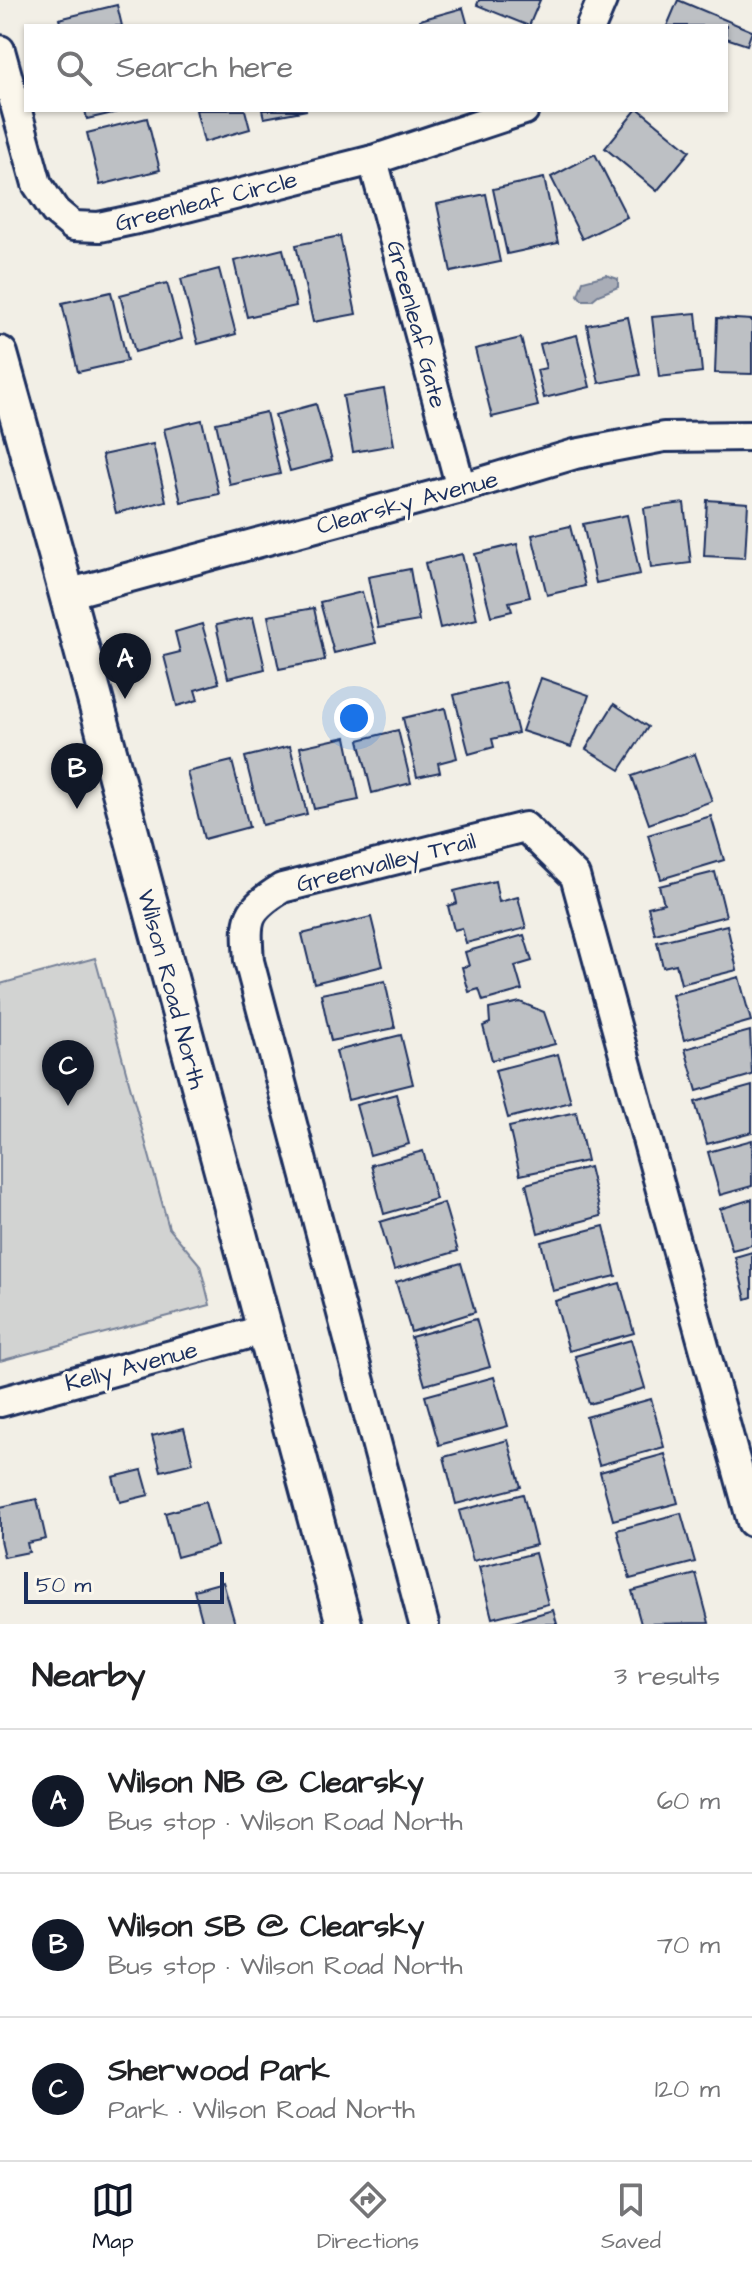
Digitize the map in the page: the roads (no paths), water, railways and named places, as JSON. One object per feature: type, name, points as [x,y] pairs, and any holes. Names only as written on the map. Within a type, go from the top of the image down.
[{"type":"street","points":[[592,24],[602,0]]},
{"type":"street","name":"Greenleaf Circle","points":[[0,50],[37,184],[55,211],[73,226],[99,227],[151,216],[373,160],[518,112]]},
{"type":"street","name":"Greenleaf Gate","points":[[373,160],[461,488]]},
{"type":"street","name":"Wilson Road North","points":[[0,354],[344,1624]]},
{"type":"street","name":"Clearsky Avenue","points":[[67,594],[461,488],[575,454],[664,437],[752,436]]},
{"type":"street","name":"Greenvalley Trail","points":[[424,1624],[249,961],[247,929],[255,905],[282,888],[525,827],[575,876],[752,1522]]},
{"type":"street","name":"Kelly Avenue","points":[[0,1402],[263,1330]]},
{"type":"place","name":"Wilson NB @ Clearsky","points":[[125,699]]},
{"type":"place","name":"Wilson SB @ Clearsky","points":[[77,809]]},
{"type":"place","name":"Sherwood Park","points":[[68,1106]]}]
